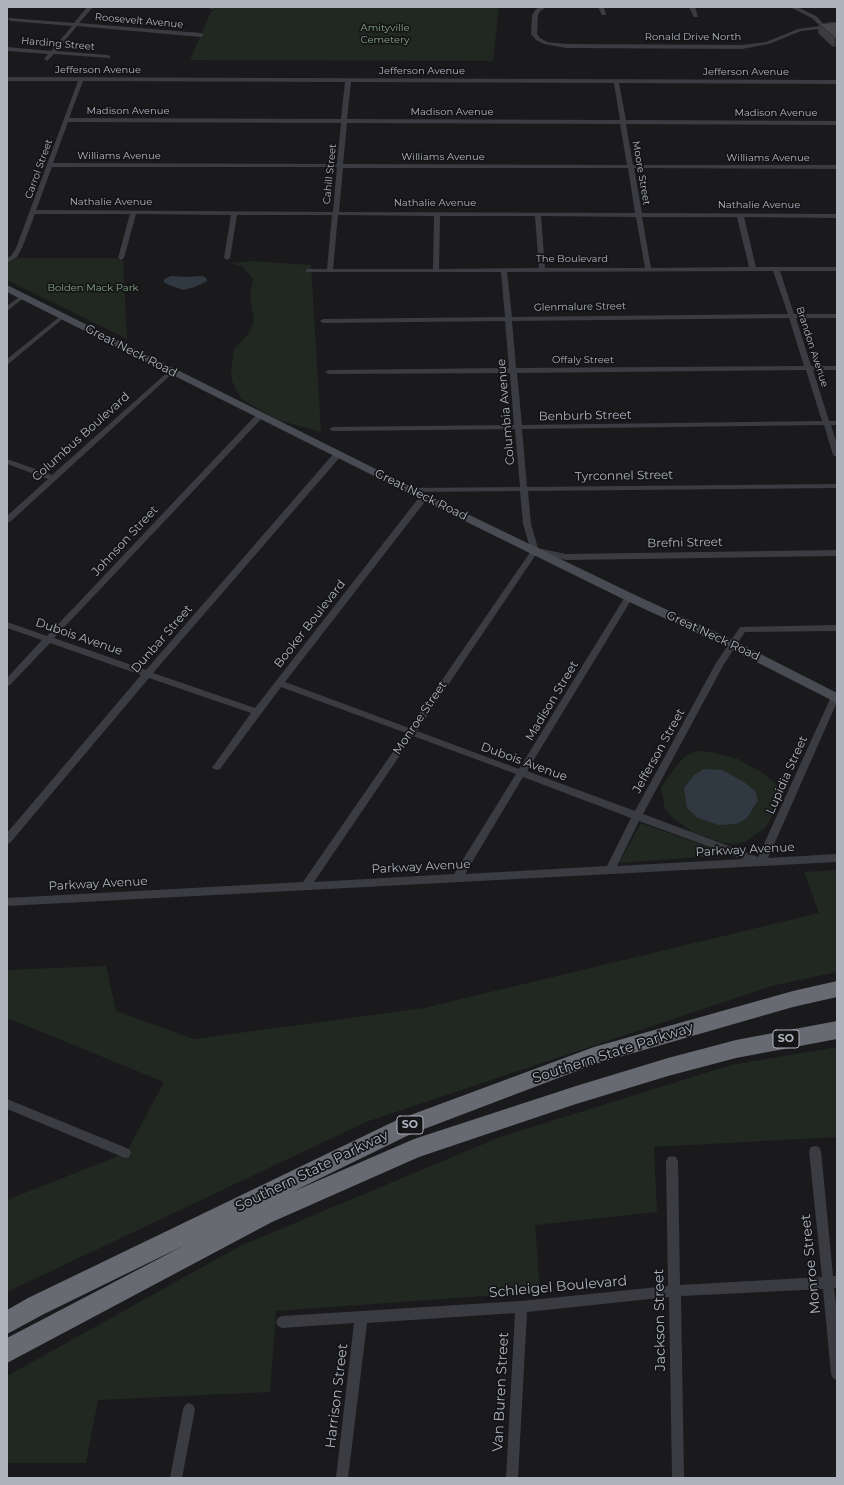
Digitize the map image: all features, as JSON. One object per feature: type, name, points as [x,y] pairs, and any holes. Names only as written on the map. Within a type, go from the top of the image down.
[{"type":"highway","name":"Southern State Parkway","points":[[7,1323],[36,1306],[404,1127],[594,1056],[770,1005],[837,989]]},
{"type":"highway","name":"Southern State Parkway","points":[[7,1351],[47,1328],[264,1216],[414,1149],[576,1095],[668,1067],[736,1049],[837,1030]]},
{"type":"main road","name":"Great Neck Road","points":[[7,288],[424,497],[628,597],[733,645],[836,697]]},
{"type":"street","points":[[47,59],[90,7]]},
{"type":"street","name":"Ronald Drive North","points":[[544,7],[538,10],[535,15],[534,34],[538,39],[546,43],[566,46],[742,47],[768,43],[800,30],[837,25]]},
{"type":"street","points":[[602,7],[604,14]]},
{"type":"street","points":[[692,7],[696,16]]},
{"type":"street","points":[[793,7],[814,17],[824,27]]},
{"type":"street","name":"Roosevelt Avenue","points":[[11,19],[201,35]]},
{"type":"street","name":"Harding Street","points":[[7,49],[108,57]]},
{"type":"street","name":"Jefferson Avenue","points":[[7,79],[837,82]]},
{"type":"street","name":"Carrol Street","points":[[7,261],[14,257],[19,248],[81,79]]},
{"type":"street","name":"Cahill Street","points":[[330,271],[348,80]]},
{"type":"street","name":"Moore Street","points":[[616,81],[648,269]]},
{"type":"street","name":"Madison Avenue","points":[[66,120],[837,123]]},
{"type":"street","name":"Williams Avenue","points":[[50,165],[837,167]]},
{"type":"street","name":"Nathalie Avenue","points":[[33,212],[837,216]]},
{"type":"street","points":[[121,258],[134,212]]},
{"type":"street","points":[[226,258],[234,213]]},
{"type":"street","points":[[436,214],[436,270]]},
{"type":"street","points":[[538,214],[542,270]]},
{"type":"street","points":[[740,215],[753,269]]},
{"type":"street","name":"Brandon Avenue","points":[[776,269],[837,455]]},
{"type":"street","name":"The Boulevard","points":[[308,271],[837,269]]},
{"type":"street","name":"Columbia Avenue","points":[[504,270],[528,527],[534,551]]},
{"type":"street","points":[[7,309],[23,296]]},
{"type":"street","points":[[7,363],[63,316]]},
{"type":"street","name":"Glenmalure Street","points":[[323,320],[837,316]]},
{"type":"street","name":"Offaly Street","points":[[329,372],[837,368]]},
{"type":"street","name":"Columbus Boulevard","points":[[7,520],[172,371]]},
{"type":"street","name":"Johnson Street","points":[[7,683],[260,416]]},
{"type":"street","name":"Benburb Street","points":[[333,429],[519,428],[837,423]]},
{"type":"street","name":"Dunbar Street","points":[[7,840],[147,674],[338,454]]},
{"type":"street","points":[[7,461],[54,478]]},
{"type":"street","name":"Tyrconnel Street","points":[[411,490],[837,486]]},
{"type":"street","name":"Booker Boulevard","points":[[217,767],[279,683],[424,497]]},
{"type":"street","name":"Brefni Street","points":[[534,551],[566,557],[837,553]]},
{"type":"street","name":"Monroe Street","points":[[306,886],[534,551]]},
{"type":"street","name":"Madison Street","points":[[457,878],[628,597]]},
{"type":"street","name":"Dubois Avenue","points":[[7,625],[257,712]]},
{"type":"street","name":"Jefferson Street","points":[[610,870],[637,816],[720,663],[743,629],[837,628]]},
{"type":"street","name":"Dubois Avenue","points":[[279,683],[761,862]]},
{"type":"street","name":"Lupidia Street","points":[[761,862],[836,697]]},
{"type":"street","name":"Parkway Avenue","points":[[7,902],[837,858]]},
{"type":"street","points":[[7,1104],[125,1153]]},
{"type":"street","name":"Monroe Street","points":[[815,1151],[832,1282],[837,1374]]},
{"type":"street","name":"Jackson Street","points":[[672,1161],[678,1478]]},
{"type":"street","name":"Schleigel Boulevard","points":[[282,1322],[521,1307],[675,1292],[832,1282]]},
{"type":"street","name":"Van Buren Street","points":[[512,1478],[521,1307]]},
{"type":"street","name":"Harrison Street","points":[[342,1478],[361,1318]]},
{"type":"street","points":[[176,1478],[188,1410]]},
{"type":"green space","name":"Amityville Cemetery","points":[[213,7],[499,7],[493,61],[190,60]]},
{"type":"green space","name":"Bolden Mack Park","points":[[16,258],[116,258],[123,261],[127,339],[7,280],[7,263]]},
{"type":"green space","points":[[251,261],[311,265],[321,432],[278,420],[241,399],[232,381],[231,372],[234,349],[250,332],[254,320],[250,296],[253,279],[242,266],[230,263]]},
{"type":"green space","points":[[696,751],[711,752],[738,759],[766,775],[776,784],[779,797],[775,811],[765,828],[745,842],[733,844],[721,842],[694,833],[673,818],[665,809],[661,788],[684,757]]},
{"type":"green space","points":[[641,823],[730,855],[619,863]]},
{"type":"green space","points":[[837,870],[837,972],[772,986],[366,1122],[7,1292],[7,1200],[126,1153],[164,1082],[7,1018],[7,970],[106,966],[116,1011],[194,1039],[424,1008],[819,913],[804,872]]},
{"type":"green space","points":[[837,1047],[837,1137],[654,1147],[657,1212],[535,1225],[540,1292],[276,1311],[270,1392],[98,1400],[86,1463],[7,1463],[7,1376],[240,1246],[500,1137],[731,1065]]},
{"type":"shaded area","points":[[171,276],[202,276],[206,278],[207,281],[195,287],[183,290],[164,282],[164,279]]},
{"type":"shaded area","points":[[704,769],[722,770],[744,782],[755,791],[758,800],[747,818],[736,824],[719,825],[698,818],[687,808],[684,788],[694,775]]},
{"type":"building","points":[[837,22],[837,38],[835,38],[819,24]]}]
